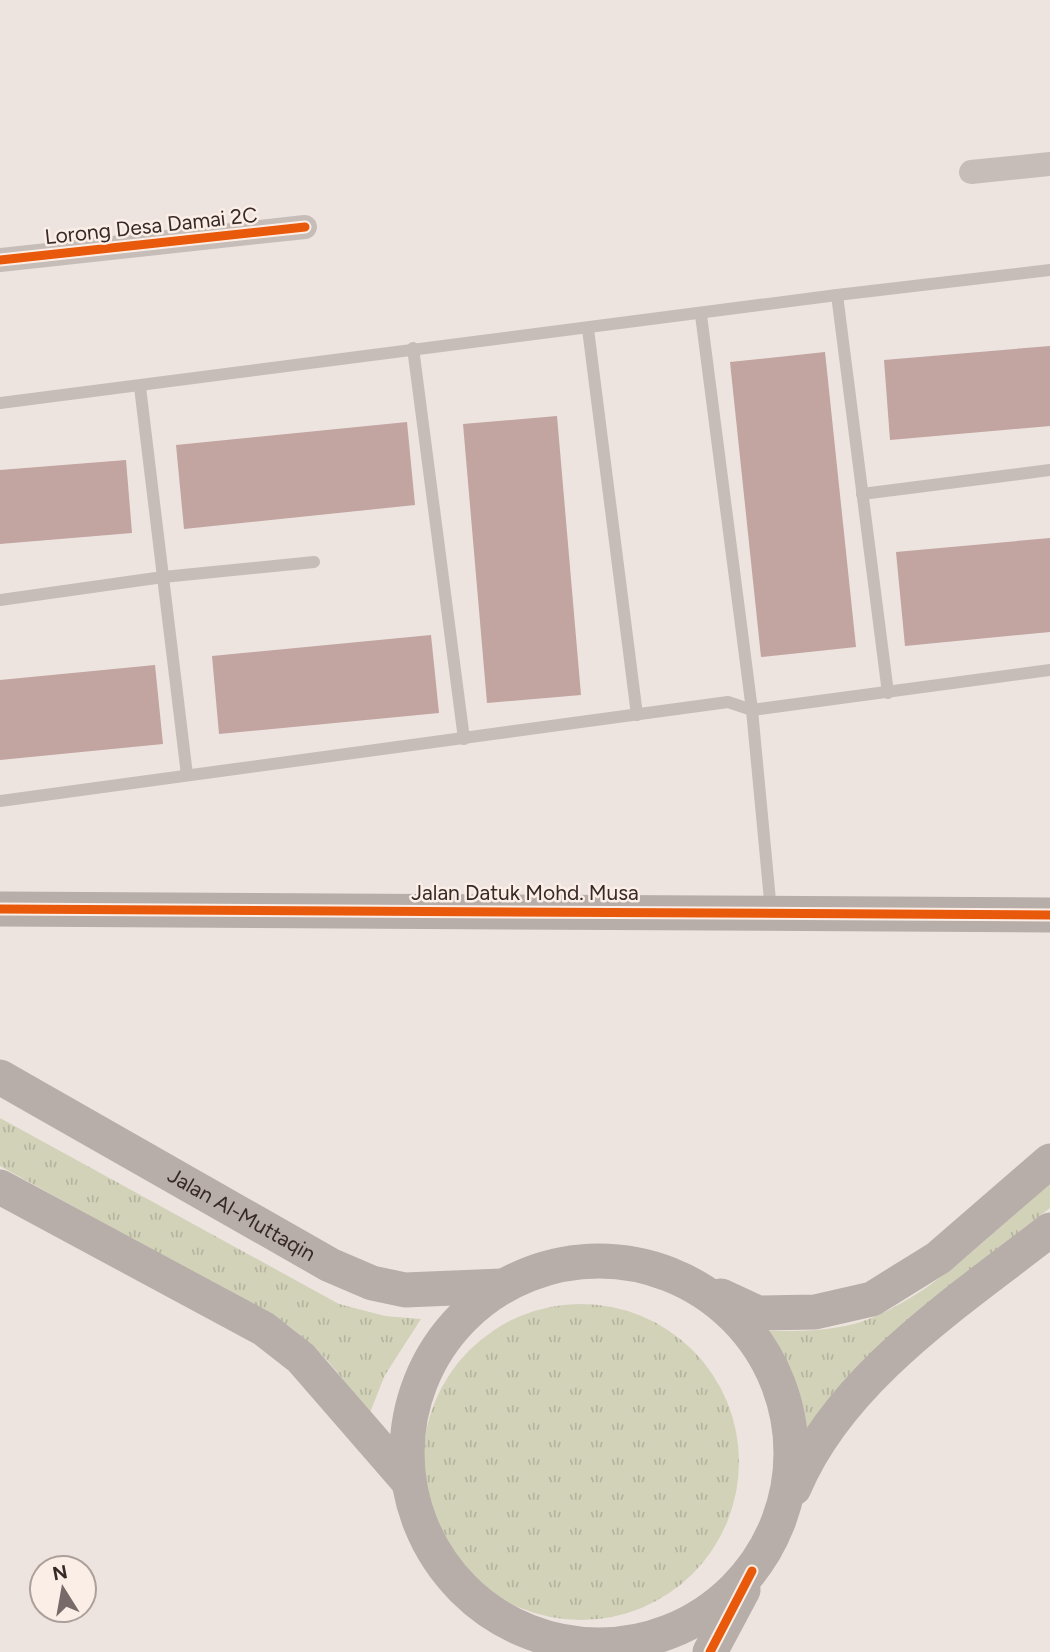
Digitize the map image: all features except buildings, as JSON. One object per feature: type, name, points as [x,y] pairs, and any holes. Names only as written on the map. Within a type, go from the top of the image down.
[{"type":"main road","name":"Jalan Datuk Mohd. Musa","points":[[0,909],[771,911],[1050,915]]},
{"type":"main road","name":"Jalan Al-Muttaqin","points":[[0,1077],[330,1265],[372,1283],[405,1290],[502,1286]]},
{"type":"main road","points":[[752,1571],[719,1605],[677,1629],[631,1644],[541,1644],[492,1615],[451,1579],[422,1532],[407,1480],[407,1423],[425,1369],[457,1322],[502,1286],[549,1267],[600,1260],[651,1267],[758,1313],[815,1312],[872,1299],[938,1258],[1050,1161]]},
{"type":"main road","points":[[0,1187],[264,1329],[301,1358],[407,1480]]},
{"type":"main road","points":[[710,1652],[785,1510],[806,1461],[864,1384],[925,1327],[1050,1230]]},
{"type":"main road","points":[[698,1287],[738,1318],[754,1339],[769,1360],[788,1407],[793,1459],[785,1510]]},
{"type":"street","points":[[971,172],[1050,164]]},
{"type":"street","name":"Lorong Desa Damai 2C","points":[[0,260],[305,227]]},
{"type":"lane","points":[[0,403],[140,387],[413,348],[588,329],[837,295],[1050,270]]},
{"type":"lane","points":[[837,295],[887,693]]},
{"type":"lane","points":[[701,315],[752,710],[771,911]]},
{"type":"lane","points":[[588,329],[637,715]]},
{"type":"lane","points":[[413,348],[464,739]]},
{"type":"lane","points":[[140,387],[187,775]]},
{"type":"lane","points":[[862,494],[1050,470]]},
{"type":"lane","points":[[0,600],[163,578],[314,562]]},
{"type":"lane","points":[[0,801],[728,702],[752,710],[1050,670]]},
{"type":"green space","points":[[0,1118],[339,1304],[385,1316],[421,1319],[385,1375],[367,1420],[334,1368],[289,1326],[0,1166]]},
{"type":"green space","points":[[1050,1182],[1050,1208],[883,1343],[853,1373],[799,1441],[792,1409],[778,1370],[752,1331],[841,1327],[869,1319],[894,1307],[919,1293],[965,1258]]},
{"type":"green space","points":[[581,1304],[612,1307],[641,1316],[669,1331],[693,1350],[712,1374],[727,1402],[736,1431],[739,1462],[736,1493],[727,1522],[712,1550],[693,1574],[669,1593],[641,1608],[612,1617],[581,1620],[550,1617],[521,1608],[493,1593],[469,1574],[450,1550],[435,1522],[426,1493],[423,1462],[426,1431],[435,1402],[450,1374],[469,1350],[493,1331],[521,1316],[550,1307]]},
{"type":"cycle path","points":[[0,260],[305,227]]},
{"type":"cycle path","points":[[0,909],[1050,915]]},
{"type":"cycle path","points":[[710,1652],[752,1571]]}]
